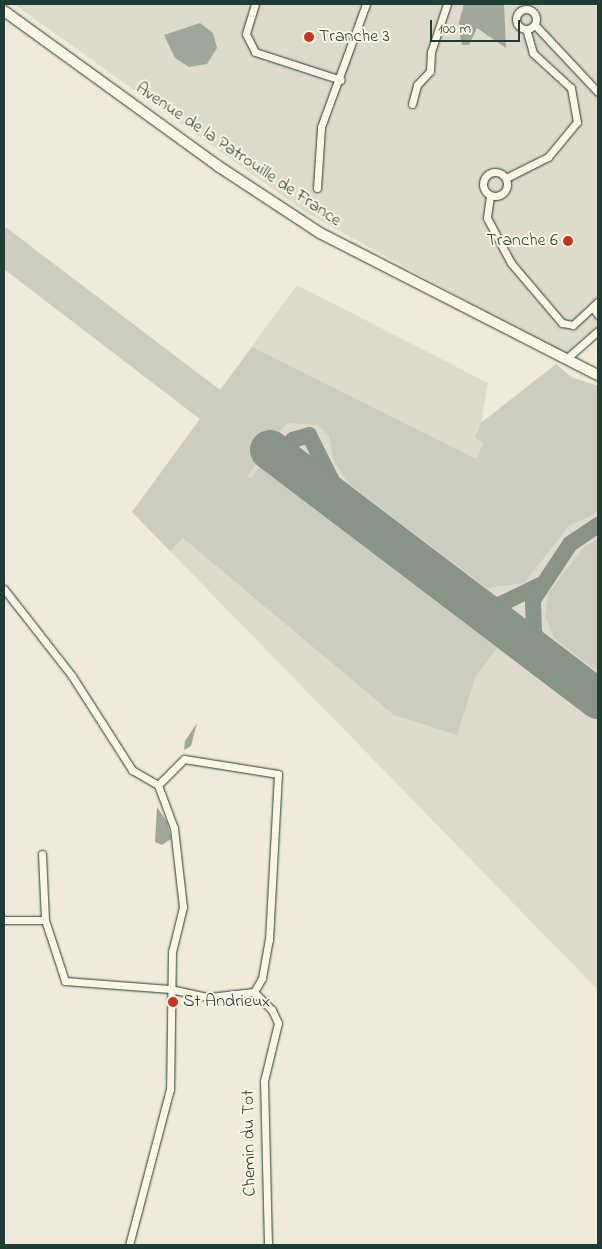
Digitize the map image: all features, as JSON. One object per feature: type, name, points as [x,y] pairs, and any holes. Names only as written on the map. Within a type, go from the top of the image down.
[{"type":"main road","name":"Avenue de la Patrouille de France","points":[[4,11],[218,166],[320,233],[598,375]]},
{"type":"street","points":[[254,4],[246,34],[255,52],[342,80]]},
{"type":"street","points":[[317,188],[321,127],[342,80],[366,4]]},
{"type":"street","points":[[412,104],[416,85],[430,71],[431,52],[447,4]]},
{"type":"street","points":[[506,178],[548,157],[577,122],[571,88],[533,53],[526,29],[516,21],[525,6],[534,13],[535,25],[598,92]]},
{"type":"street","points":[[526,29],[535,25]]},
{"type":"street","points":[[506,178],[495,172],[485,177],[483,187],[490,196],[487,218],[511,262],[562,324],[573,325],[598,302]]},
{"type":"street","points":[[490,196],[504,193],[506,178]]},
{"type":"street","points":[[593,308],[598,315]]},
{"type":"street","points":[[566,359],[598,331]]},
{"type":"street","points":[[5,592],[72,676],[132,770],[158,785],[174,828],[182,887],[170,988],[170,1089],[129,1245]]},
{"type":"street","points":[[42,854],[45,920],[66,981],[170,988],[209,996],[254,992],[262,978],[269,940],[278,774],[184,759],[158,785]]},
{"type":"street","points":[[4,920],[45,920]]},
{"type":"street","name":"Chemin du Tot","points":[[254,992],[272,1010],[278,1023],[263,1090],[268,1245]]},
{"type":"shaded area","points":[[14,4],[598,4],[598,326],[565,355],[305,212]]},
{"type":"shaded area","points":[[464,4],[504,4],[506,48],[477,28],[469,45],[462,45],[458,26]]},
{"type":"shaded area","points":[[200,23],[213,33],[217,48],[207,64],[189,67],[175,58],[164,35]]},
{"type":"shaded area","points":[[4,226],[220,390],[297,285],[488,383],[481,423],[556,364],[571,377],[598,386],[598,990],[132,512],[200,419],[4,269]]},
{"type":"shaded area","points":[[4,226],[220,390],[252,347],[477,459],[483,443],[475,438],[481,423],[556,364],[571,377],[598,386],[598,512],[569,526],[524,583],[487,588],[348,483],[333,459],[329,436],[318,425],[287,423],[247,476],[251,479],[259,467],[497,648],[476,676],[457,735],[394,715],[183,538],[170,551],[132,512],[200,419],[4,269]]},
{"type":"shaded area","points":[[598,539],[598,672],[554,638],[545,615],[549,592],[584,547]]},
{"type":"shaded area","points":[[197,723],[191,746],[184,750],[185,741]]},
{"type":"shaded area","points":[[157,807],[167,822],[171,839],[162,845],[155,842]]},
{"type":"taxiway","points":[[287,463],[285,451],[293,440],[309,435],[345,507]]},
{"type":"taxiway","points":[[548,661],[534,632],[533,600],[570,544],[598,525]]},
{"type":"taxiway","points":[[465,598],[499,605],[540,585]]},
{"type":"runway","points":[[270,450],[598,699]]},
{"type":"place","name":"Tranche 3","points":[[309,37]]},
{"type":"place","name":"Tranche 6","points":[[568,241]]},
{"type":"place","name":"St Andrieux","points":[[173,1002]]}]
